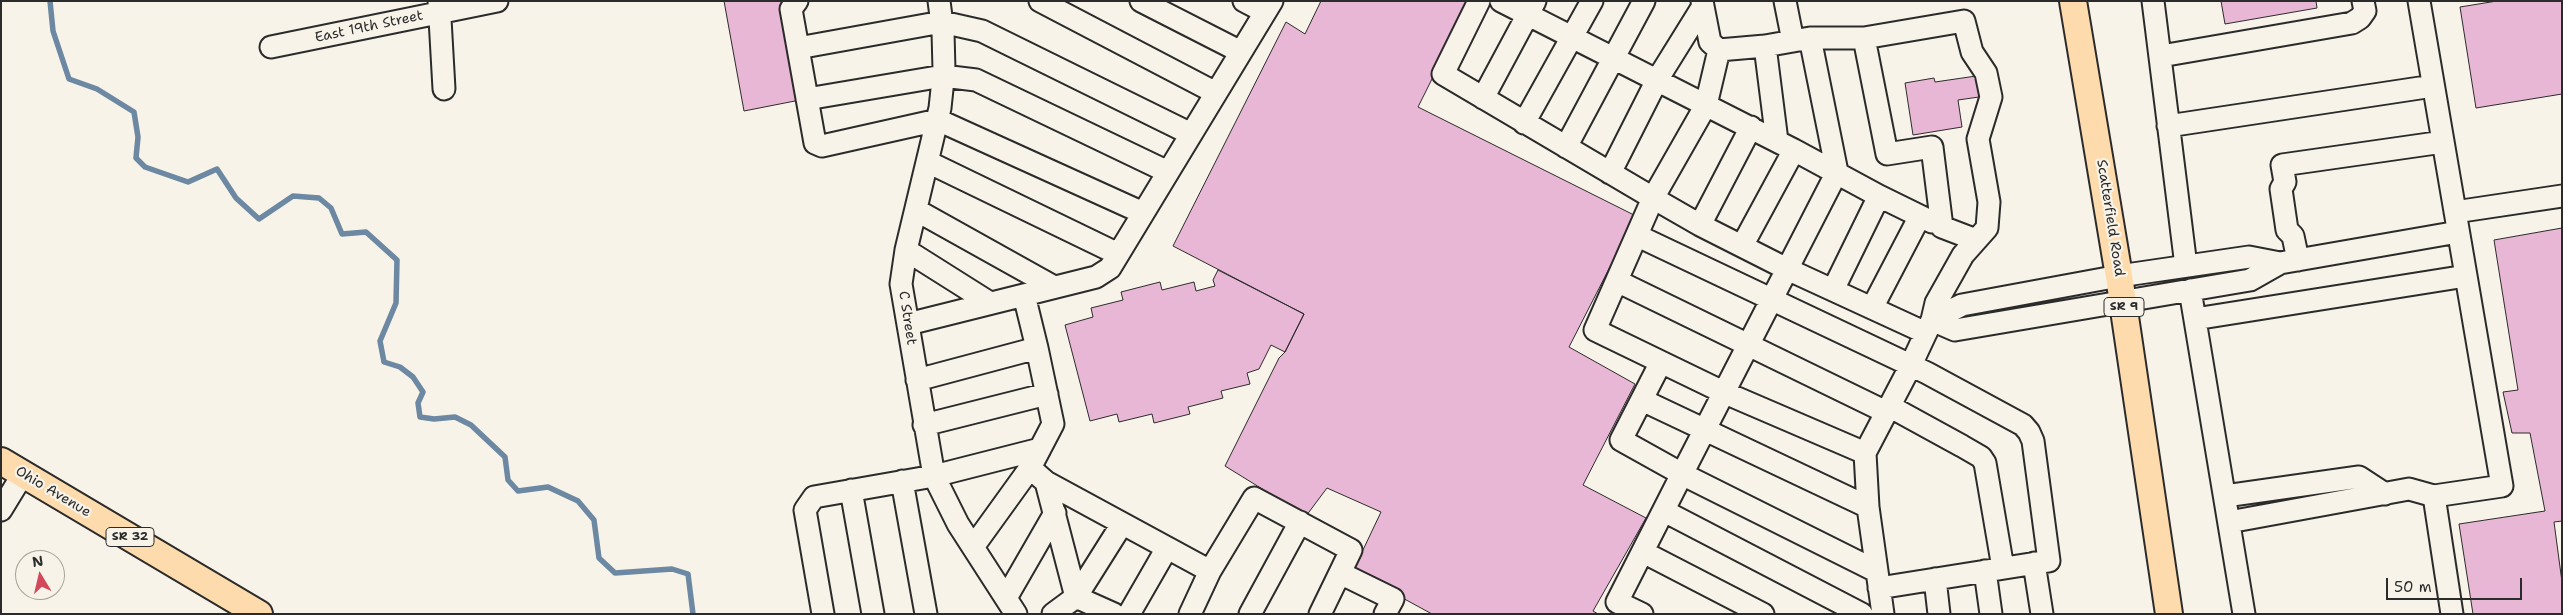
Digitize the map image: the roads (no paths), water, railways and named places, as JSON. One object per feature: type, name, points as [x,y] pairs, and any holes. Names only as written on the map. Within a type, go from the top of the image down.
[{"type":"main road","name":"Scatterfield Road","points":[[2073,1],[2119,276],[2169,614]]},
{"type":"main road","name":"Ohio Avenue","points":[[12,468],[259,614]]},
{"type":"street","name":"East 19th Street","points":[[271,47],[440,6],[496,1]]},
{"type":"street","points":[[797,1],[791,9],[815,143],[822,146],[938,120],[1143,213]]},
{"type":"street","points":[[1040,1],[1216,93]]},
{"type":"street","points":[[1141,1],[1241,52]]},
{"type":"street","points":[[908,324],[1096,277],[1110,268],[1268,7],[1244,1]]},
{"type":"street","points":[[1479,1],[1443,74],[1700,225],[1787,269],[1872,308],[1929,326],[1955,330],[2250,280],[2280,266],[2562,196]]},
{"type":"street","points":[[1501,1],[1531,8],[1573,38],[1786,145],[1879,196],[1942,227],[1976,240]]},
{"type":"street","points":[[1524,123],[1592,1]]},
{"type":"street","points":[[1566,147],[1644,1]]},
{"type":"street","points":[[1642,614],[1617,602],[1837,172],[1802,40],[1785,1]]},
{"type":"street","points":[[2153,1],[2186,266]]},
{"type":"street","points":[[2161,56],[2352,23],[2360,18],[2364,11],[2363,1]]},
{"type":"street","points":[[2229,522],[2409,489],[2434,496],[2502,486],[2419,1]]},
{"type":"street","points":[[1702,4],[1710,42],[1719,50],[1765,46],[1802,40],[1864,38],[1964,21],[1972,52],[1986,73],[1991,97],[1978,139],[1989,202],[1987,228],[1963,255],[1936,303],[1929,326],[1910,367],[1864,453],[1868,507],[1883,614]]},
{"type":"street","points":[[1610,173],[1657,80],[1702,4]]},
{"type":"street","points":[[440,6],[438,24],[444,89]]},
{"type":"street","points":[[1483,98],[1531,8]]},
{"type":"street","points":[[798,48],[940,12],[1191,134]]},
{"type":"street","name":"C Street","points":[[940,12],[943,76],[938,120],[906,250],[901,284],[934,476],[958,524],[1011,606]]},
{"type":"street","points":[[1864,38],[1887,154],[1932,147],[1942,227]]},
{"type":"street","points":[[1742,246],[1786,145],[1765,46]]},
{"type":"street","points":[[1719,50],[1706,105],[1653,198],[1618,281],[1594,330],[1723,392],[1864,453]]},
{"type":"street","points":[[807,99],[943,76],[976,80],[1168,172]]},
{"type":"street","points":[[2168,126],[2433,86]]},
{"type":"street","points":[[1700,225],[1751,127]]},
{"type":"street","points":[[2268,307],[2295,224],[2288,230],[2282,189],[2285,182],[2282,165],[2443,142]]},
{"type":"street","points":[[928,162],[1118,254]]},
{"type":"street","points":[[1832,290],[1879,196]]},
{"type":"street","points":[[916,210],[1054,287]]},
{"type":"street","points":[[1872,308],[1920,216]]},
{"type":"street","points":[[1638,236],[1910,367],[1927,373],[2023,426],[2033,441],[2049,561],[1935,579],[1877,580],[1621,440],[1661,362]]},
{"type":"street","points":[[906,250],[990,303]]},
{"type":"street","points":[[1929,326],[1962,305],[2119,276],[2248,257],[2280,266]]},
{"type":"street","points":[[2195,319],[2466,276]]},
{"type":"street","points":[[1618,281],[1887,409],[1981,457],[1985,463],[1994,570],[1990,614]]},
{"type":"street","points":[[2190,290],[2244,614]]},
{"type":"street","points":[[973,547],[1030,468],[1053,424],[1024,295]]},
{"type":"street","points":[[917,380],[1037,348]]},
{"type":"street","points":[[924,425],[1047,394]]},
{"type":"street","points":[[1642,400],[1868,507]]},
{"type":"street","points":[[823,614],[805,510],[814,497],[934,476],[1040,449]]},
{"type":"street","points":[[1,510],[12,468]]},
{"type":"street","points":[[1030,468],[1046,482],[1210,571]]},
{"type":"street","points":[[2225,496],[2359,477],[2385,494]]},
{"type":"street","points":[[902,481],[926,614]]},
{"type":"street","points":[[1046,482],[1076,597]]},
{"type":"street","points":[[851,490],[873,614]]},
{"type":"street","points":[[2434,496],[2452,614]]},
{"type":"street","points":[[1190,614],[1210,571],[1254,498],[1351,550],[1320,614]]},
{"type":"street","points":[[1664,511],[1862,614]]},
{"type":"street","points":[[1011,606],[1055,513]]},
{"type":"street","points":[[1250,614],[1300,522]]},
{"type":"street","points":[[1053,614],[1076,597],[1122,524]]},
{"type":"street","points":[[1129,614],[1167,548]]},
{"type":"street","points":[[1643,552],[1763,614]]},
{"type":"street","points":[[2034,563],[2042,614]]},
{"type":"street","points":[[1340,573],[1393,599],[1385,614]]},
{"type":"street","points":[[1935,579],[1939,614]]},
{"type":"street","points":[[1076,597],[1114,614]]},
{"type":"waterway","points":[[50,1],[53,31],[69,79],[97,89],[134,112],[138,137],[136,158],[145,167],[188,182],[217,169],[236,198],[259,219],[293,196],[319,198],[331,208],[342,234],[366,232],[397,260],[396,303],[380,341],[384,362],[400,367],[413,377],[423,392],[418,403],[420,417],[434,419],[455,417],[471,425],[505,457],[508,480],[518,491],[548,487],[578,501],[594,520],[599,558],[615,573],[672,569],[688,574],[693,614]]}]
